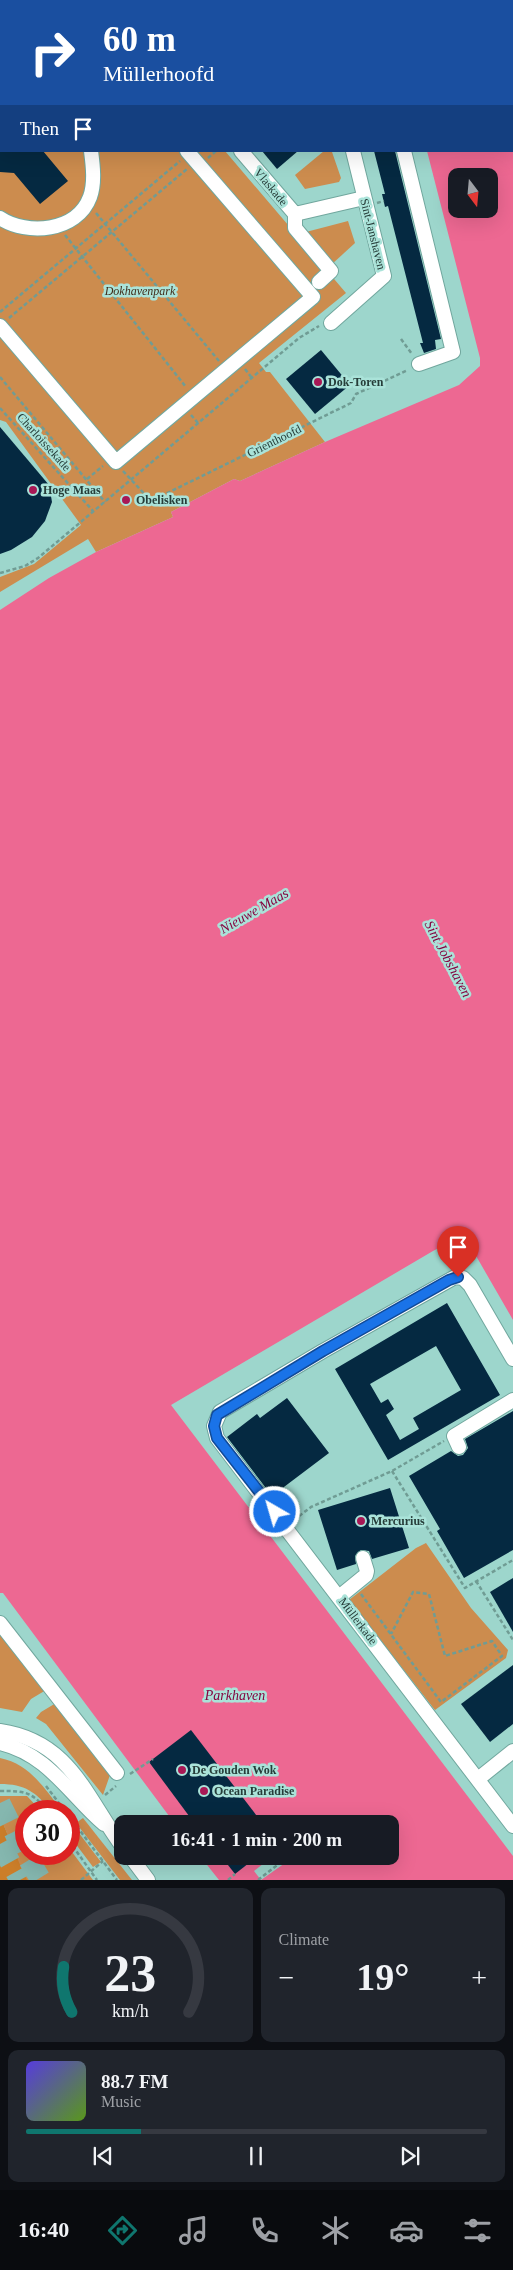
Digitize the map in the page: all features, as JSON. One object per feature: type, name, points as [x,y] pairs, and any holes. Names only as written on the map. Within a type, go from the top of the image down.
[{"type":"street","points":[[0,218],[22,227],[58,226],[81,210],[87,203],[92,186],[91,152]]},
{"type":"street","name":"Vlaskade","points":[[242,152],[295,214],[364,198]]},
{"type":"street","points":[[404,152],[453,352],[419,364]]},
{"type":"street","name":"Sint-Janshaven","points":[[331,323],[384,276],[352,154]]},
{"type":"street","points":[[4,322],[111,463],[313,297],[191,156]]},
{"type":"street","points":[[295,214],[296,228],[331,271],[319,282]]},
{"type":"street","name":"Müllerkade","points":[[513,1359],[470,1285],[463,1278],[455,1277],[219,1413],[214,1426],[217,1438],[513,1826]]},
{"type":"street","points":[[456,1441],[513,1400]]},
{"type":"street","points":[[339,1597],[367,1574],[363,1558]]},
{"type":"street","points":[[0,1623],[123,1774]]},
{"type":"street","points":[[0,1731],[39,1743],[57,1756],[96,1802],[114,1835]]},
{"type":"street","points":[[0,1743],[28,1754],[46,1766],[110,1830]]},
{"type":"street","points":[[478,1779],[513,1751]]},
{"type":"street","points":[[137,1865],[148,1880]]},
{"type":"path","points":[[0,312],[105,224],[191,156]]},
{"type":"path","points":[[4,322],[112,232],[191,156]]},
{"type":"path","points":[[87,203],[226,370]]},
{"type":"path","points":[[58,226],[81,258],[194,396]]},
{"type":"path","points":[[1,573],[25,566],[38,558],[299,338],[311,329],[331,323]]},
{"type":"path","points":[[401,339],[419,364]]},
{"type":"path","name":"Grienthoofd","points":[[130,480],[151,502],[351,403],[356,394],[419,364]]},
{"type":"path","points":[[0,377],[105,502]]},
{"type":"path","name":"Charloissekade","points":[[0,408],[93,511]]},
{"type":"path","points":[[87,479],[111,463]]},
{"type":"path","points":[[286,1527],[311,1507],[456,1441]]},
{"type":"path","points":[[392,1471],[465,1588],[513,1560]]},
{"type":"path","points":[[476,1582],[513,1640]]},
{"type":"path","points":[[355,1584],[391,1634],[441,1702],[502,1656],[492,1641],[446,1656],[429,1594],[413,1592],[391,1634]]},
{"type":"path","points":[[123,1774],[153,1759]]},
{"type":"path","points":[[0,1791],[26,1792],[38,1800]]},
{"type":"path","points":[[80,1831],[117,1880]]},
{"type":"path","points":[[80,1856],[97,1880]]},
{"type":"path","points":[[81,1880],[103,1862]]},
{"type":"path","points":[[259,1879],[277,1865]]},
{"type":"path","points":[[228,1880],[235,1874]]},
{"type":"green space","name":"Dokhavenpark","points":[[0,152],[226,152],[346,293],[259,363],[266,372],[270,372],[325,442],[240,481],[234,479],[171,512],[173,517],[96,552],[88,539],[0,592],[0,577],[34,564],[81,525],[6,422],[0,420]]},
{"type":"green space","points":[[323,152],[332,152],[341,178],[339,182],[305,189],[295,175]]},
{"type":"green space","points":[[348,221],[355,243],[331,265],[306,232]]},
{"type":"green space","points":[[426,1543],[471,1608],[508,1650],[506,1658],[435,1710],[349,1600],[416,1548]]},
{"type":"green space","points":[[0,1635],[9,1642],[46,1690],[31,1699],[22,1712],[0,1708]]},
{"type":"green space","points":[[56,1703],[110,1775],[103,1795],[46,1724],[36,1718],[41,1712]]},
{"type":"green space","points":[[0,1758],[20,1766],[36,1778],[54,1800],[41,1800],[29,1790],[9,1784],[0,1784]]},
{"type":"green space","points":[[0,1796],[27,1796],[31,1800],[15,1800],[15,1853],[0,1816]]},
{"type":"green space","points":[[83,1818],[114,1857],[114,1865],[120,1865],[132,1880],[120,1880],[80,1828],[80,1820]]},
{"type":"green space","points":[[80,1834],[101,1862],[93,1867],[80,1850]]},
{"type":"green space","points":[[0,1849],[15,1853],[15,1865],[80,1865],[80,1863],[93,1880],[0,1880]]},
{"type":"shaded area","points":[[0,1816],[15,1853],[15,1865],[20,1865],[27,1880],[0,1880]]},
{"type":"water","points":[[427,152],[513,152],[513,1320],[464,1235],[433,1251],[171,1405],[513,1856],[513,1880],[219,1880],[207,1865],[399,1865],[399,1815],[168,1815],[3,1593],[0,1593],[0,610],[49,578],[96,552],[173,517],[171,512],[234,479],[240,481],[325,442],[459,385],[480,366],[480,358]]},
{"type":"pier","points":[[262,1865],[282,1865],[261,1880],[254,1871]]},
{"type":"building","points":[[0,152],[44,152],[68,181],[40,204],[14,173],[0,172]]},
{"type":"building","points":[[263,152],[297,152],[277,169]]},
{"type":"building","points":[[374,152],[395,152],[441,339],[435,340],[436,349],[424,353],[420,343],[423,343],[388,206],[385,207],[382,194],[385,194]]},
{"type":"building","name":"Dok-Toren","points":[[321,350],[350,385],[315,414],[286,379]]},
{"type":"building","name":"Hoge Maas","points":[[0,427],[49,485],[52,502],[45,521],[32,537],[11,550],[0,554]]},
{"type":"building","points":[[447,1303],[500,1395],[388,1460],[335,1369]],"holes":[[[436,1346],[461,1390],[413,1418],[419,1429],[400,1440],[386,1415],[394,1409],[388,1399],[381,1403],[370,1384]]]},
{"type":"building","points":[[287,1398],[329,1453],[272,1496],[227,1437],[257,1414],[260,1418]]},
{"type":"building","points":[[513,1411],[513,1550],[464,1578],[437,1531],[440,1529],[409,1476],[451,1451],[458,1456],[463,1455],[468,1448],[465,1439]]},
{"type":"building","name":"Mercurius","points":[[390,1488],[409,1548],[372,1559],[369,1551],[361,1550],[355,1556],[356,1564],[337,1570],[318,1510]]},
{"type":"building","points":[[513,1578],[513,1632],[490,1592]]},
{"type":"building","points":[[513,1665],[513,1724],[490,1742],[461,1704]]},
{"type":"building","name":"Ocean Paradise","points":[[191,1730],[256,1815],[188,1815],[149,1762]]},
{"type":"building","points":[[228,1865],[246,1865],[235,1874]]},
{"type":"tunnel","points":[[0,1803],[24,1852],[41,1880]]},
{"type":"tunnel","points":[[0,1844],[20,1880]]},
{"type":"place","name":"Dok-Toren","points":[[318,382]]},
{"type":"place","name":"Hoge Maas","points":[[33,490]]},
{"type":"place","name":"Obelisken","points":[[126,500]]},
{"type":"place","name":"Mercurius","points":[[361,1521]]},
{"type":"place","name":"De Gouden Wok","points":[[182,1770]]},
{"type":"place","name":"Ocean Paradise","points":[[204,1791]]},
{"type":"route","points":[[275,1512],[217,1438],[214,1426],[217,1415],[323,1351],[452,1278],[458,1277]]},
{"type":"water label","name":"Nieuwe Maas","points":[[254,911]]},
{"type":"water label","name":"Sint Jobshaven","points":[[448,959]]},
{"type":"water label","name":"Parkhaven","points":[[235,1695]]}]
